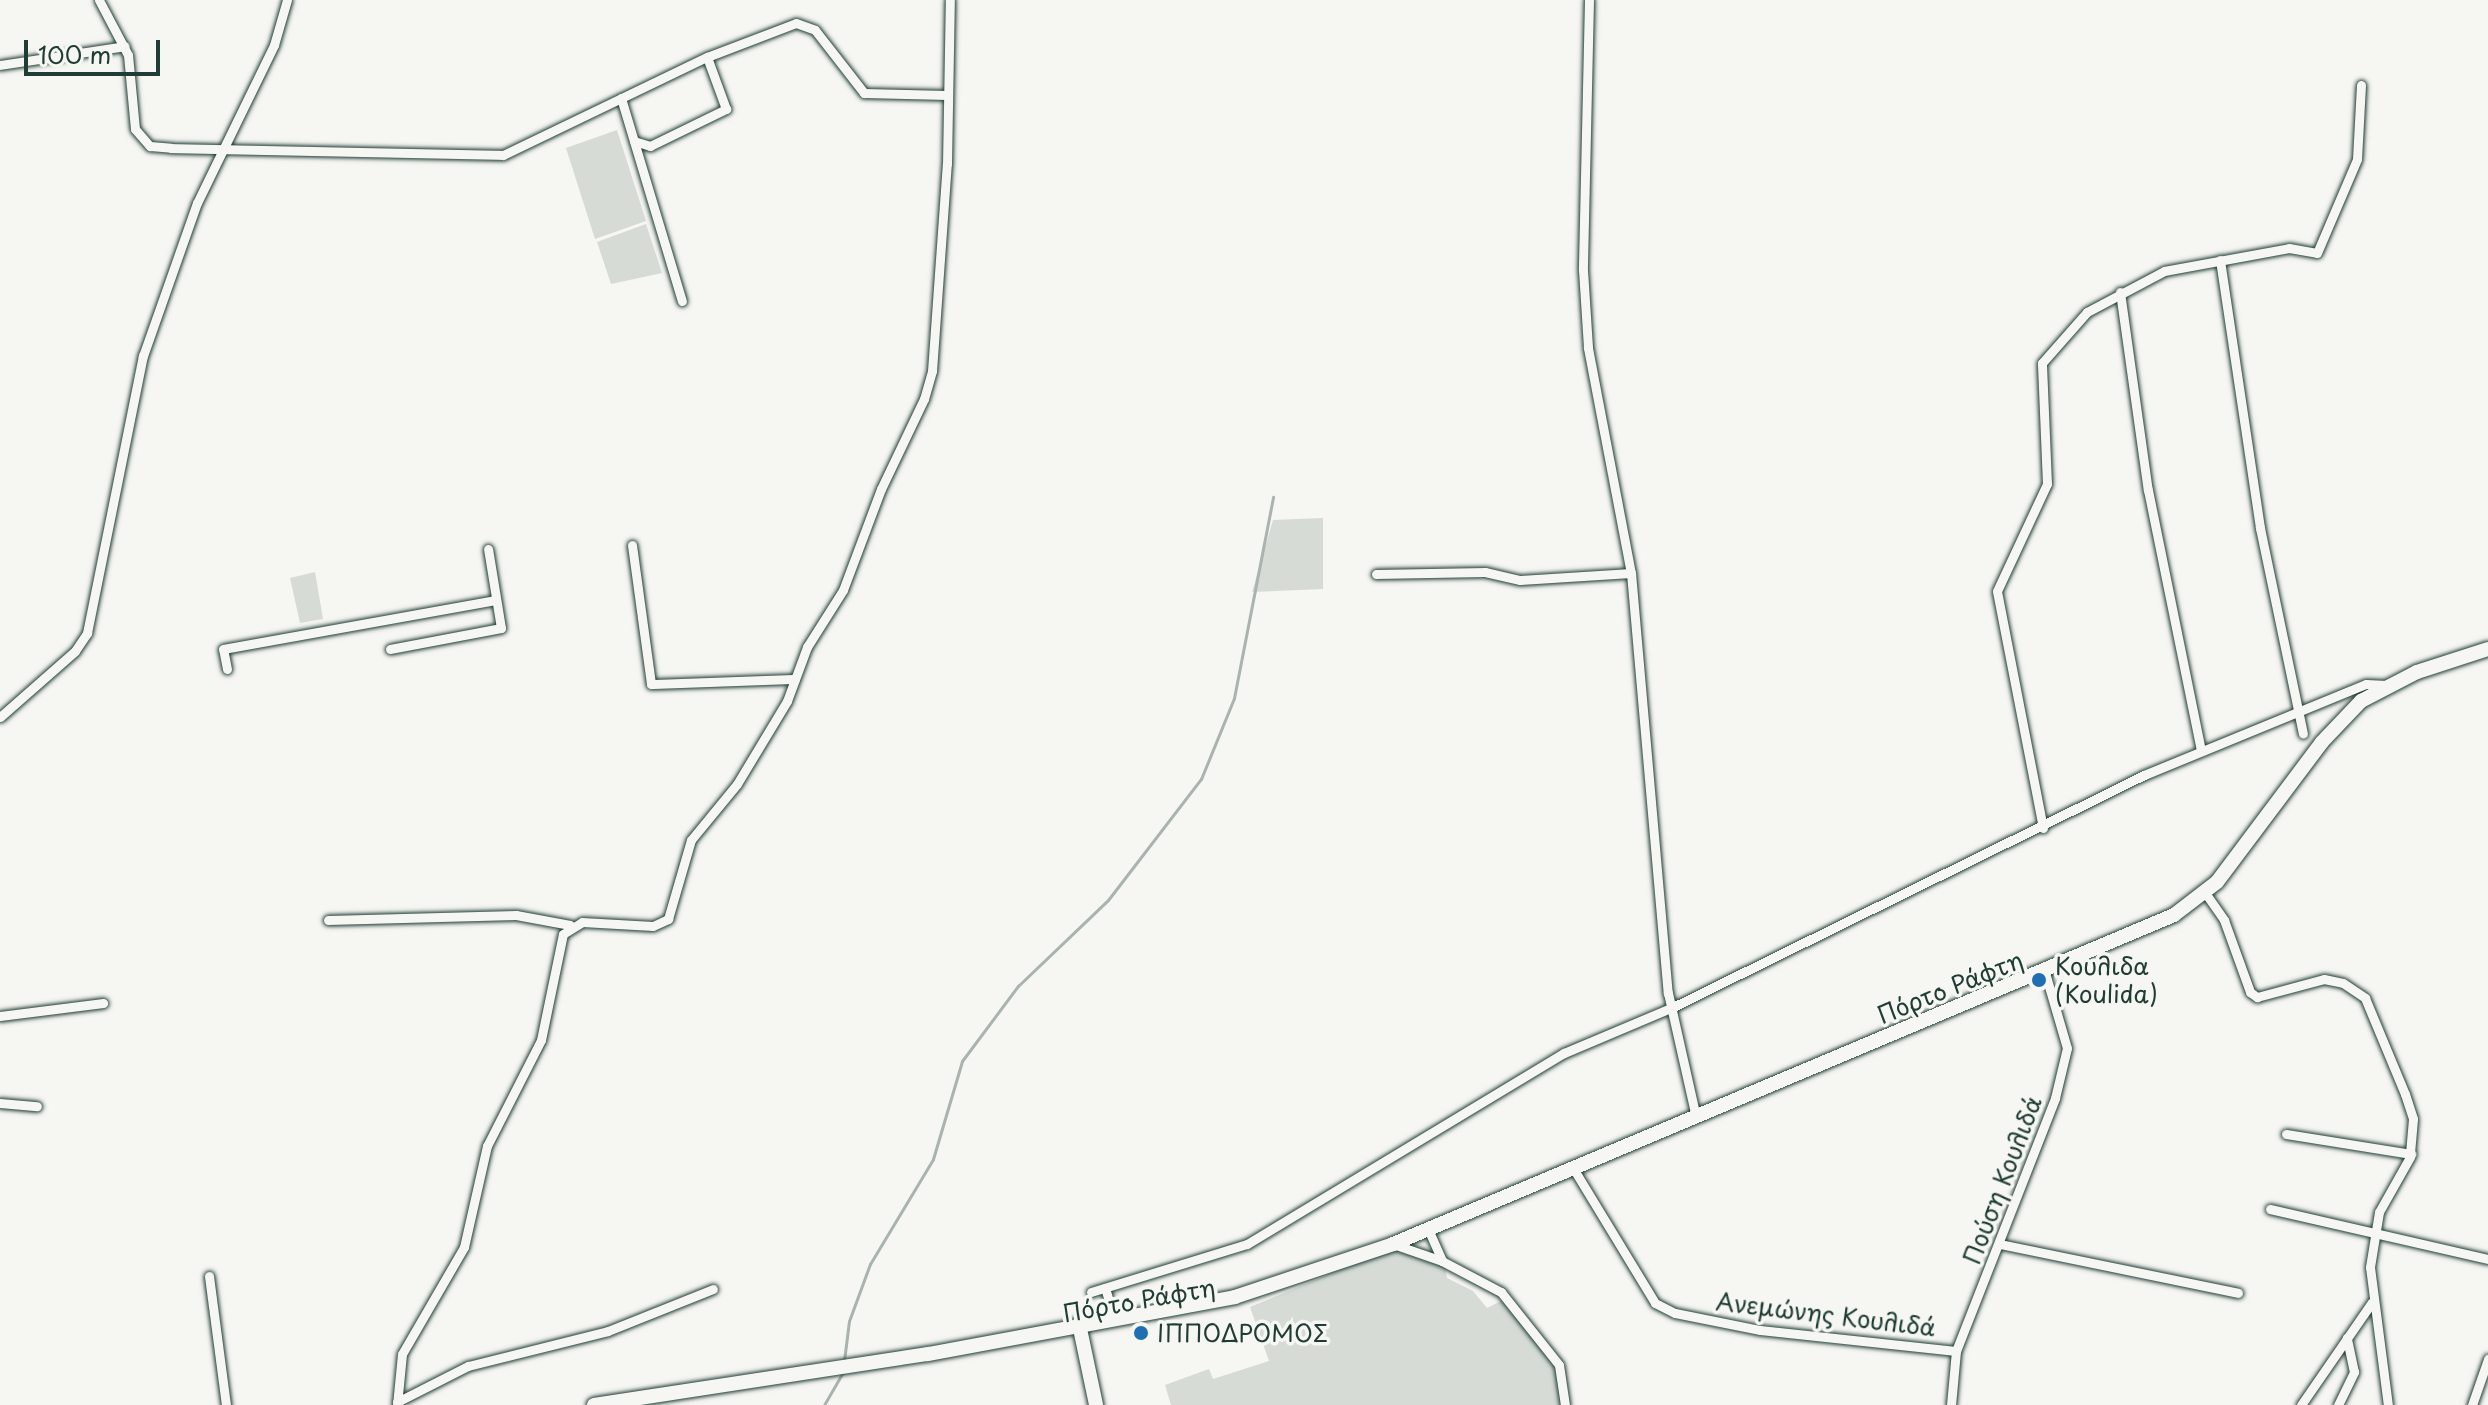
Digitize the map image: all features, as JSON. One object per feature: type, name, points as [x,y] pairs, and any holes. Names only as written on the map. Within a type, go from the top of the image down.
[{"type":"main road","name":"Πόρτο Ράφτη","points":[[594,1405],[1248,1303],[1573,1168],[1695,1113],[2045,973],[2155,924],[2206,894],[2345,716],[2387,685],[2488,649]]},
{"type":"main road","name":"Πόρτο Ράφτη","points":[[1084,1328],[1114,1318],[1248,1293],[1350,1260]]},
{"type":"main road","points":[[1084,1328],[1096,1405]]},
{"type":"street","points":[[99,0],[125,46],[135,129],[150,146],[218,152],[503,155],[707,57],[776,29],[806,24],[864,93],[947,95]]},
{"type":"street","points":[[0,717],[75,651],[87,633],[143,356],[218,152],[274,45],[287,0]]},
{"type":"street","points":[[328,920],[516,915],[570,925],[653,926],[668,919],[691,840],[737,784],[795,679],[807,647],[843,590],[932,371],[950,0]]},
{"type":"street","points":[[1589,0],[1583,270],[1588,348],[1631,573],[1673,1007],[1695,1113]]},
{"type":"street","points":[[0,65],[125,46]]},
{"type":"street","points":[[634,141],[650,146],[726,109],[707,57]]},
{"type":"street","points":[[2043,828],[1997,591],[2047,484],[2042,363],[2087,312],[2164,271],[2289,248],[2317,253],[2357,159],[2361,85]]},
{"type":"street","points":[[621,98],[682,301]]},
{"type":"street","points":[[2220,260],[2255,497],[2296,713],[2303,734]]},
{"type":"street","points":[[2120,292],[2148,490],[2201,751]]},
{"type":"street","points":[[632,545],[651,684],[795,679]]},
{"type":"street","points":[[390,649],[501,628],[488,549]]},
{"type":"street","points":[[1376,574],[1472,571],[1520,580],[1631,573]]},
{"type":"street","points":[[227,669],[223,649],[496,600]]},
{"type":"street","points":[[1091,1292],[1217,1255],[1273,1231],[1564,1053],[1673,1007],[2201,751],[2331,702],[2366,684],[2387,685]]},
{"type":"street","points":[[2331,702],[2345,716]]},
{"type":"street","points":[[2206,894],[2257,997],[2324,979],[2343,983],[2365,998],[2413,1119],[2411,1154],[2379,1212],[2375,1232],[2372,1302],[2388,1405]]},
{"type":"street","points":[[397,1404],[402,1354],[464,1247],[487,1146],[541,1040],[563,934],[570,925]]},
{"type":"street","name":"Πούση Κουλιδά","points":[[1956,1351],[2048,1125],[2067,1048],[2045,973]]},
{"type":"street","points":[[0,1016],[103,1003]]},
{"type":"street","points":[[0,1103],[37,1106]]},
{"type":"street","points":[[2286,1134],[2411,1154]]},
{"type":"street","name":"Ανεμώνης Κουλιδά","points":[[1573,1168],[1642,1289],[1675,1313],[1760,1330],[1956,1351],[1951,1405]]},
{"type":"street","points":[[2270,1209],[2375,1232],[2436,1251],[2488,1259]]},
{"type":"street","points":[[1428,1229],[1442,1261]]},
{"type":"street","points":[[1393,1244],[1442,1261],[1501,1292],[1559,1365],[1565,1405]]},
{"type":"street","points":[[2000,1244],[2238,1293]]},
{"type":"street","points":[[209,1276],[226,1405]]},
{"type":"street","points":[[1105,1288],[1114,1318]]},
{"type":"street","points":[[397,1404],[468,1366],[608,1331],[713,1289]]},
{"type":"street","points":[[2301,1405],[2372,1302]]},
{"type":"street","points":[[2338,1405],[2354,1372],[2347,1338]]},
{"type":"street","points":[[2472,1405],[2488,1359]]},
{"type":"shaded area","points":[[617,130],[646,221],[595,239],[566,148]]},
{"type":"shaded area","points":[[646,224],[662,273],[611,284],[597,242]]},
{"type":"shaded area","points":[[1323,518],[1323,589],[1252,592],[1273,520]]},
{"type":"shaded area","points":[[315,572],[323,619],[300,623],[290,578]]},
{"type":"shaded area","points":[[1395,1247],[1445,1266],[1447,1278],[1473,1291],[1487,1308],[1505,1299],[1556,1367],[1561,1405],[1171,1405],[1165,1385],[1209,1369],[1213,1379],[1269,1361],[1250,1307]]},
{"type":"waterway","points":[[844,1361],[849,1321],[870,1264],[933,1159],[962,1061],[1018,986],[1108,900],[1201,779],[1234,698],[1273,497]]},
{"type":"waterway","points":[[824,1405],[843,1372]]},
{"type":"place","name":"Κουλιδα (Koulida)","points":[[2039,980]]},
{"type":"place","name":"ΙΠΠΟΔΡΟΜΟΣ","points":[[1141,1333]]}]
